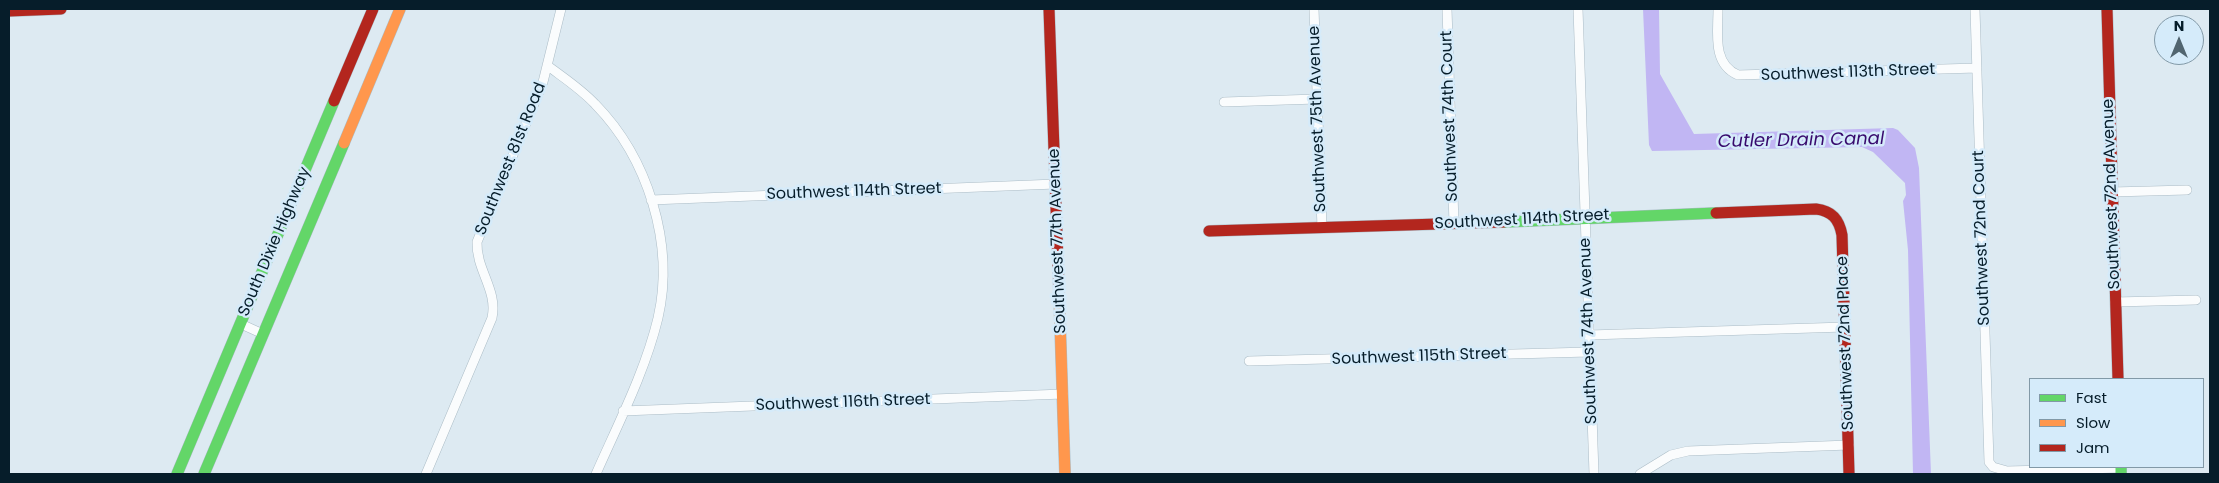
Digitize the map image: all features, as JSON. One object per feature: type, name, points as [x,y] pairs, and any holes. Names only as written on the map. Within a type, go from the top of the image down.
[{"type":"main road","points":[[9,11],[61,9]]},
{"type":"main road","name":"South Dixie Highway","points":[[177,474],[374,9]]},
{"type":"main road","name":"South Dixie Highway","points":[[204,474],[400,9]]},
{"type":"main road","name":"Southwest 77th Avenue","points":[[1049,9],[1065,474]]},
{"type":"main road","name":"Southwest 72nd Avenue","points":[[2107,9],[2118,378]]},
{"type":"main road","name":"Southwest 114th Street","points":[[1209,231],[1454,224],[1816,209],[1829,211],[1834,214]]},
{"type":"main road","name":"Southwest 72nd Place","points":[[1834,214],[1838,220],[1842,235],[1849,474]]},
{"type":"main road","points":[[194,432],[190,464],[194,474]]},
{"type":"street","name":"Southwest 81st Road","points":[[426,474],[492,318],[493,297],[480,262],[477,242],[538,95],[548,66],[561,9]]},
{"type":"street","name":"Southwest 75th Avenue","points":[[1314,9],[1322,228]]},
{"type":"street","name":"Southwest 74th Court","points":[[1447,9],[1454,224]]},
{"type":"street","name":"Southwest 74th Avenue","points":[[1578,9],[1594,474]]},
{"type":"street","name":"Southwest 113th Street","points":[[1718,9],[1719,50],[1722,64],[1733,73],[1743,76],[1977,68]]},
{"type":"street","name":"Southwest 72nd Court","points":[[1975,9],[1988,454],[1993,467],[2012,472],[2121,470]]},
{"type":"street","points":[[548,66],[585,94],[612,124],[638,165],[651,200],[662,257],[660,304],[649,346],[596,474]]},
{"type":"street","points":[[1224,102],[1318,99]]},
{"type":"street","name":"Southwest 114th Street","points":[[651,200],[1056,184]]},
{"type":"street","points":[[2112,192],[2187,190]]},
{"type":"street","points":[[2116,302],[2196,300]]},
{"type":"street","points":[[241,324],[263,334]]},
{"type":"street","points":[[1588,335],[1845,327]]},
{"type":"street","name":"Southwest 115th Street","points":[[1249,361],[1589,352]]},
{"type":"street","name":"Southwest 116th Street","points":[[623,411],[1062,394]]},
{"type":"street","points":[[1640,474],[1666,458],[1688,451],[1849,445]]},
{"type":"water","name":"Cutler Drain Canal","points":[[1643,9],[1659,9],[1660,74],[1694,134],[1893,128],[1898,130],[1915,148],[1919,168],[1931,474],[1913,474],[1908,250],[1903,201],[1906,195],[1905,183],[1873,152],[1862,147],[1652,151],[1649,145]]},
{"type":"traffic: fast","points":[[177,474],[334,101]]},
{"type":"traffic: fast","points":[[204,474],[344,143]]},
{"type":"traffic: fast","points":[[1504,222],[1716,213]]},
{"type":"traffic: fast","points":[[2121,468],[2121,474]]},
{"type":"traffic: slow","points":[[344,143],[400,9]]},
{"type":"traffic: slow","points":[[1059,291],[1065,474]]},
{"type":"traffic: jam","points":[[9,11],[61,9]]},
{"type":"traffic: jam","points":[[334,101],[373,9]]},
{"type":"traffic: jam","points":[[1049,9],[1059,291]]},
{"type":"traffic: jam","points":[[2107,9],[2118,378]]},
{"type":"traffic: jam","points":[[1716,213],[1816,209],[1830,214],[1837,220],[1842,235],[1849,474]]},
{"type":"traffic: jam","points":[[1209,231],[1504,222]]}]
